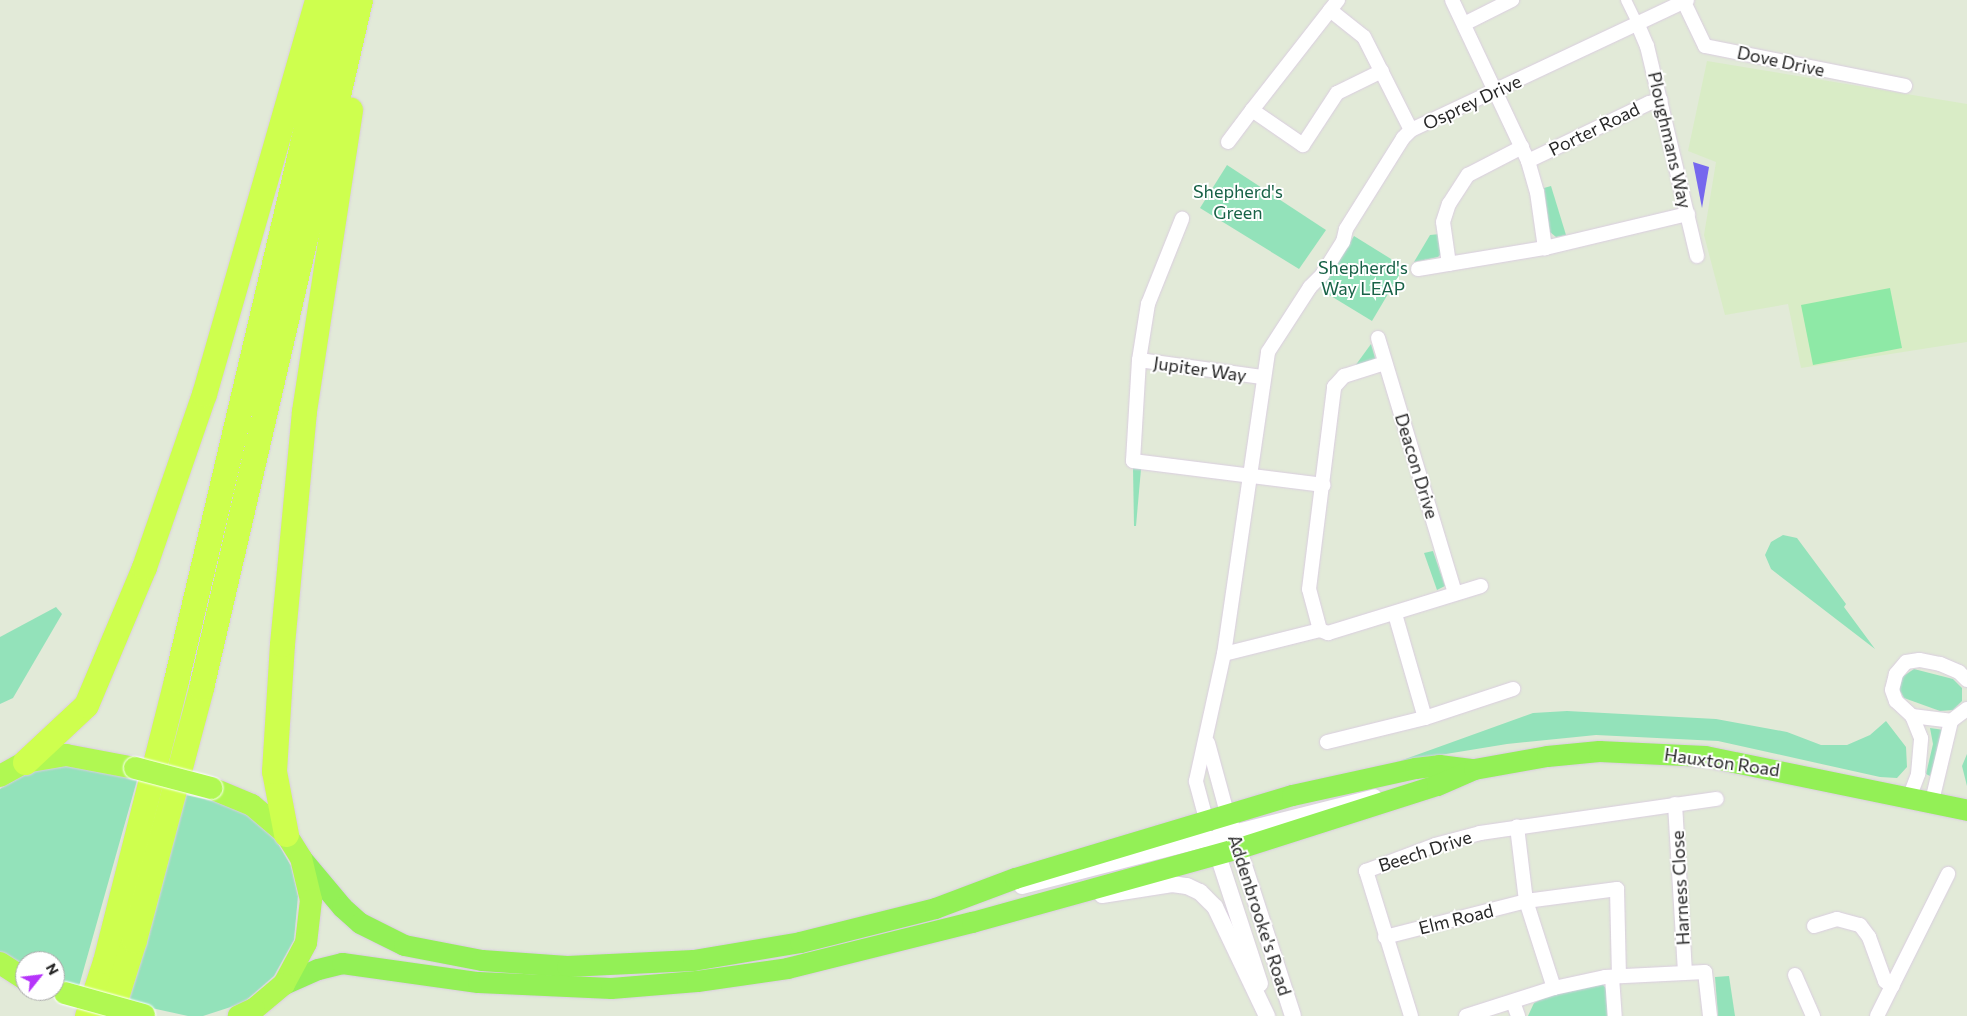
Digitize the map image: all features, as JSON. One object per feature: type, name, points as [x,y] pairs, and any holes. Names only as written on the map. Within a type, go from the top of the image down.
[{"type":"highway","points":[[0,776],[25,762],[66,727],[86,705],[144,566],[204,394],[317,0]]},
{"type":"highway","points":[[87,1016],[106,961],[174,690],[336,0]]},
{"type":"highway","points":[[286,834],[274,771],[282,644],[304,411],[358,66],[361,0]]},
{"type":"highway","points":[[110,1016],[134,940],[201,688],[361,0]]},
{"type":"highway","points":[[25,762],[66,755],[135,768],[211,788],[252,805],[286,834],[301,858],[308,881],[310,922],[299,960],[284,984],[254,1009],[239,1016]]},
{"type":"highway","points":[[0,963],[15,973]]},
{"type":"highway","points":[[65,992],[146,1016]]},
{"type":"main road","name":"Hauxton Road","points":[[1474,770],[1547,756],[1629,751],[1705,756],[1909,798],[1932,801],[1967,810]]},
{"type":"main road","points":[[284,984],[318,969],[342,963],[515,985],[656,985],[786,968],[1020,908],[1218,829],[1292,795],[1415,768],[1440,765],[1474,770]]},
{"type":"main road","points":[[301,858],[342,907],[378,934],[404,945],[482,960],[567,966],[693,960],[800,942],[935,908],[1015,878],[1218,829],[1437,785],[1474,770]]},
{"type":"street","name":"Porter Road","points":[[1452,0],[1528,160],[1537,192],[1544,248]]},
{"type":"street","points":[[1464,24],[1512,0]]},
{"type":"street","points":[[1626,0],[1638,25]]},
{"type":"street","name":"Osprey Drive","points":[[1218,829],[1196,781],[1224,654],[1250,476],[1262,377],[1268,352],[1310,287],[1322,275],[1343,242],[1351,221],[1403,138],[1411,130],[1496,92],[1685,1]]},
{"type":"street","name":"Dove Drive","points":[[1685,1],[1704,46],[1905,86]]},
{"type":"street","points":[[1228,142],[1334,5],[1364,37],[1411,130]]},
{"type":"street","name":"Ploughmans Way","points":[[1638,25],[1647,46],[1661,100],[1697,256]]},
{"type":"street","points":[[1252,110],[1303,145],[1338,93],[1382,71]]},
{"type":"street","name":"Porter Road","points":[[1528,160],[1661,100]]},
{"type":"street","name":"Porter Road","points":[[1449,264],[1443,222],[1449,204],[1468,174],[1522,147]]},
{"type":"street","points":[[1418,269],[1544,248],[1688,214]]},
{"type":"street","name":"Jupiter Way","points":[[1182,220],[1165,257],[1148,304],[1139,360],[1133,461],[1250,476]]},
{"type":"street","name":"Deacon Drive","points":[[1378,338],[1455,593]]},
{"type":"street","name":"Jupiter Way","points":[[1139,360],[1262,377]]},
{"type":"street","points":[[1320,630],[1309,589],[1334,387],[1344,376],[1386,363]]},
{"type":"street","points":[[1250,476],[1323,485]]},
{"type":"street","points":[[1224,654],[1320,630],[1328,633],[1395,614],[1481,586]]},
{"type":"street","points":[[1395,614],[1425,718]]},
{"type":"street","points":[[1909,798],[1918,774],[1921,738],[1912,716],[1892,696],[1896,674],[1906,662],[1919,660],[1940,664],[1959,672],[1967,680]]},
{"type":"street","points":[[1327,742],[1425,718],[1513,689]]},
{"type":"street","points":[[1912,716],[1961,716],[1932,801]]},
{"type":"street","points":[[1207,738],[1218,829]]},
{"type":"street","name":"Harness Close","points":[[1605,817],[1675,804],[1717,799]]},
{"type":"street","name":"Harness Close","points":[[1675,804],[1685,972]]},
{"type":"street","name":"Beech Drive","points":[[1411,1016],[1366,871],[1435,845],[1517,827],[1605,817]]},
{"type":"street","points":[[1517,827],[1526,901],[1554,988]]},
{"type":"street","name":"Addenbrooke's Road","points":[[1218,829],[1272,1016]]},
{"type":"street","name":"Addenbrooke's Road","points":[[1218,829],[1293,1016]]},
{"type":"street","points":[[1882,1014],[1893,986],[1948,874]]},
{"type":"street","points":[[1020,908],[1163,884],[1187,886],[1200,892],[1214,907],[1267,1016]]},
{"type":"street","name":"Elm Road","points":[[1385,937],[1526,901],[1617,889],[1616,976]]},
{"type":"street","points":[[1814,926],[1837,919],[1860,925],[1869,937],[1886,981],[1893,986]]},
{"type":"street","points":[[1466,1016],[1554,988],[1616,976],[1705,972],[1710,1016]]},
{"type":"street","points":[[1795,975],[1812,1016]]},
{"type":"street","points":[[1615,1016],[1616,976]]},
{"type":"street","points":[[1513,1002],[1518,1016]]},
{"type":"shaded area","points":[[1707,61],[1967,104],[1967,342],[1801,368],[1788,304],[1725,315],[1704,235],[1716,162],[1688,151]]},
{"type":"shaded area","points":[[1693,162],[1709,167],[1702,208]]},
{"type":"green space","name":"Shepherd's Green","points":[[1227,165],[1326,230],[1299,269],[1200,208]]},
{"type":"green space","points":[[1551,186],[1566,235],[1556,237],[1550,232],[1544,188]]},
{"type":"green space","points":[[1440,234],[1443,252],[1438,257],[1414,262],[1430,235]]},
{"type":"green space","name":"Shepherd's Way LEAP","points":[[1354,236],[1404,267],[1372,321],[1321,290]]},
{"type":"green space","points":[[1890,288],[1902,348],[1813,365],[1801,305]]},
{"type":"green space","points":[[1371,344],[1376,361],[1355,366]]},
{"type":"green space","points":[[1133,467],[1141,469],[1136,526],[1134,526]]},
{"type":"green space","points":[[1783,535],[1797,538],[1846,604],[1844,607],[1875,649],[1771,569],[1765,555],[1771,542]]},
{"type":"green space","points":[[1433,551],[1445,586],[1437,590],[1424,553]]},
{"type":"green space","points":[[56,607],[62,614],[13,698],[0,704],[0,637]]},
{"type":"green space","points":[[1914,669],[1953,679],[1962,688],[1962,701],[1953,710],[1940,711],[1904,698],[1899,689],[1902,677]]},
{"type":"green space","points":[[1567,711],[1716,719],[1787,732],[1821,745],[1847,745],[1870,735],[1886,721],[1906,747],[1907,767],[1897,778],[1880,777],[1718,741],[1596,735],[1507,744],[1397,762],[1533,713]]},
{"type":"green space","points":[[1930,728],[1944,730],[1930,776],[1926,774],[1933,744]]},
{"type":"green space","points":[[1967,754],[1967,786],[1962,766]]},
{"type":"green space","points":[[51,764],[138,777],[79,986],[65,982],[65,951],[15,951],[15,964],[0,954],[0,789],[22,774]]},
{"type":"green space","points":[[181,794],[228,804],[242,810],[276,840],[291,866],[298,896],[294,940],[274,976],[243,1003],[203,1016],[188,1016],[124,1002]]},
{"type":"green space","points":[[1729,976],[1735,1016],[1718,1016],[1715,977]]},
{"type":"green space","points":[[1601,982],[1607,990],[1609,1016],[1528,1016],[1534,1003],[1546,997]]}]
